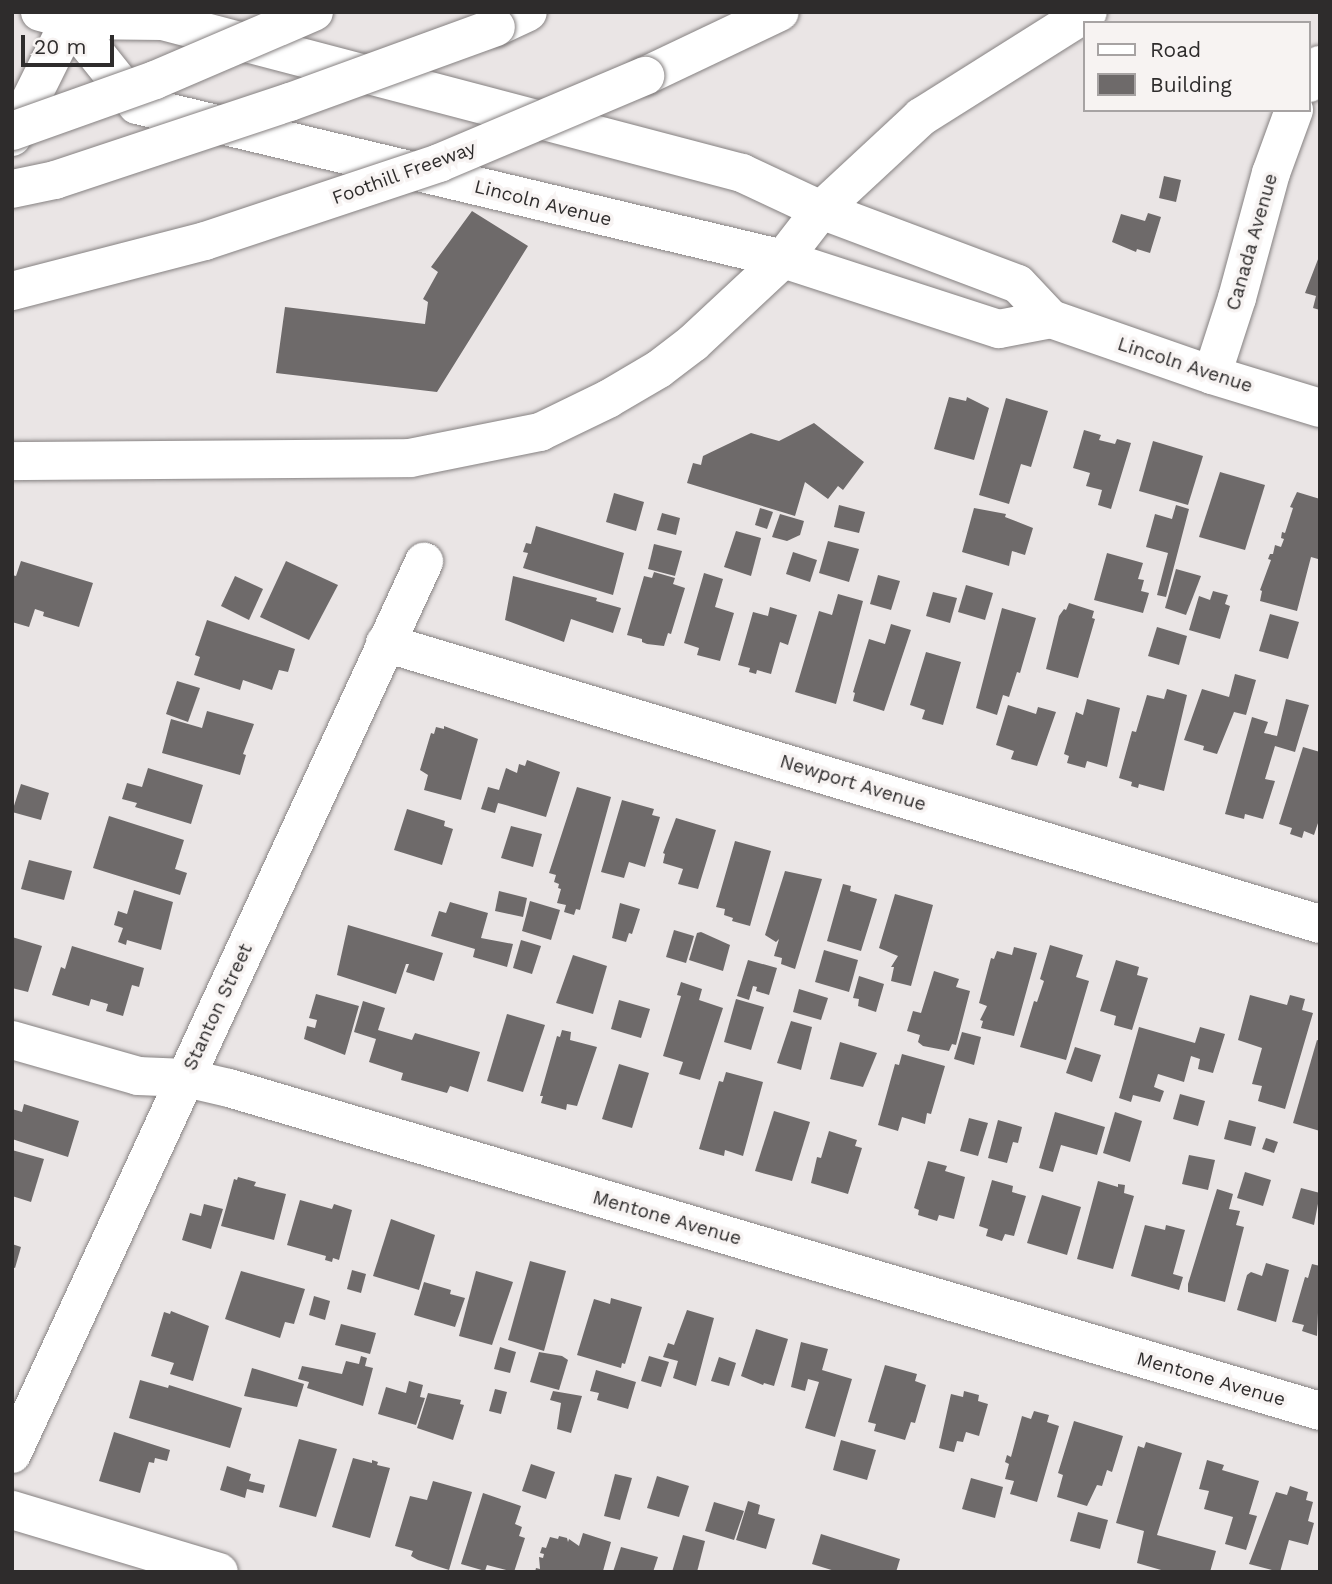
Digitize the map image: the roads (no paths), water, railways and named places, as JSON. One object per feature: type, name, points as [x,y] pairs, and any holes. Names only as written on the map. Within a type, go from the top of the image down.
[{"type":"main road","points":[[12,131],[155,80],[314,12]]},
{"type":"main road","name":"Foothill Freeway","points":[[12,291],[205,241],[439,163],[645,76],[780,12]]},
{"type":"main road","points":[[12,461],[410,458],[540,432],[608,399],[659,369],[693,343],[783,259],[821,210],[921,117],[1088,12]]},
{"type":"main road","points":[[12,137],[61,15]]},
{"type":"main road","name":"Lincoln Avenue","points":[[61,15],[163,22],[742,173],[821,210],[1018,284],[1051,319],[1212,375],[1320,408]]},
{"type":"main road","name":"Lincoln Avenue","points":[[61,15],[136,105],[783,259],[999,329],[1051,319]]},
{"type":"main road","points":[[12,189],[55,180],[277,107],[512,20]]},
{"type":"main road","name":"Canada Avenue","points":[[1212,375],[1237,298],[1271,173],[1293,112]]},
{"type":"main road","name":"Stanton Street","points":[[12,1454],[424,562]]},
{"type":"main road","name":"Newport Avenue","points":[[385,643],[1320,924]]},
{"type":"main road","name":"Mentone Avenue","points":[[12,1040],[138,1076],[186,1078],[229,1088],[1320,1411]]},
{"type":"main road","points":[[12,1510],[219,1572]]}]
